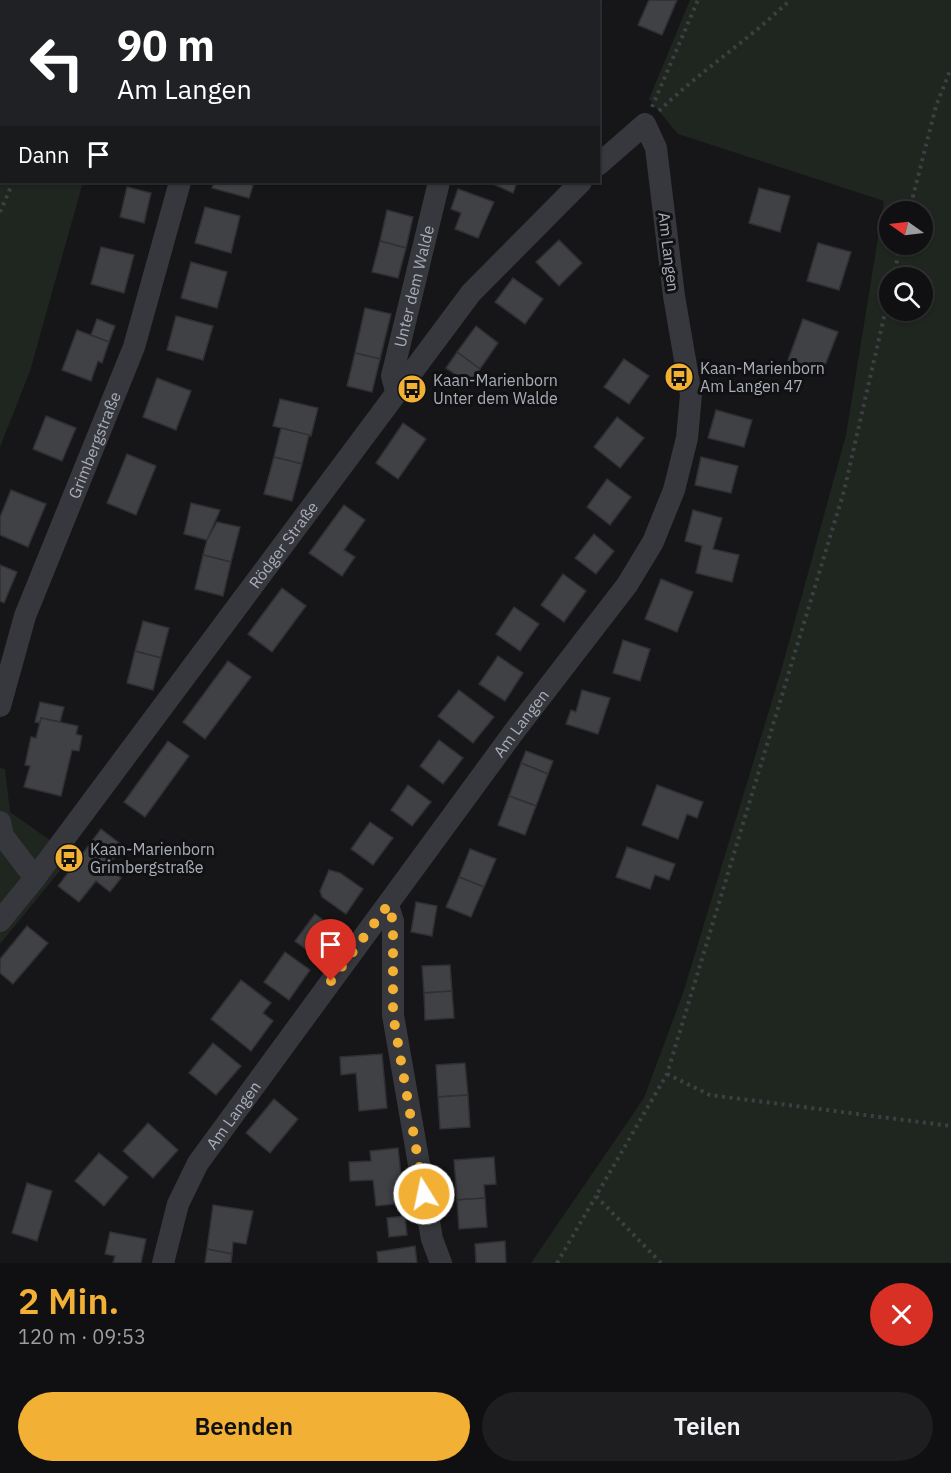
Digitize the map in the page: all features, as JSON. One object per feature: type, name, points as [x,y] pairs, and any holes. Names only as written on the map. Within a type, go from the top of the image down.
[{"type":"street","points":[[600,163],[645,124]]},
{"type":"street","name":"Am Langen","points":[[163,1263],[178,1204],[198,1163],[509,739],[627,585],[653,542],[674,490],[687,438],[691,395],[674,296],[656,148],[645,124]]},
{"type":"street","name":"Grimbergstraße","points":[[0,706],[25,616],[134,347],[180,183]]},
{"type":"street","name":"Unter dem Walde","points":[[396,391],[392,376],[439,183]]},
{"type":"street","name":"Rödger Straße","points":[[0,921],[36,878],[471,293],[580,183]]},
{"type":"street","points":[[0,822],[3,836],[36,878]]},
{"type":"street","points":[[388,905],[393,921],[393,1015],[432,1239],[441,1263]]},
{"type":"path","points":[[645,124],[698,0]]},
{"type":"path","points":[[645,124],[680,90],[760,29],[790,0]]},
{"type":"path","points":[[912,201],[936,106],[951,68]]},
{"type":"path","points":[[0,212],[13,183]]},
{"type":"path","points":[[557,1263],[667,1074],[844,491],[883,321]]},
{"type":"path","points":[[667,1074],[710,1095],[951,1125]]},
{"type":"path","points":[[596,1196],[662,1263]]},
{"type":"shaded area","points":[[690,0],[951,0],[951,1263],[531,1263],[644,1098],[683,993],[781,671],[846,435],[879,232],[879,255],[933,255],[933,201],[884,201],[678,134],[649,99]]},
{"type":"shaded area","points":[[0,183],[83,183],[30,371],[0,447]]},
{"type":"shaded area","points":[[0,768],[5,769],[10,812],[72,856],[0,944]]},
{"type":"building","points":[[649,0],[677,0],[662,35],[638,25]]},
{"type":"building","points":[[214,183],[254,183],[249,198],[212,188]]},
{"type":"building","points":[[491,183],[517,183],[513,193]]},
{"type":"building","points":[[127,187],[151,193],[144,223],[120,217]]},
{"type":"building","points":[[759,188],[790,196],[780,232],[749,223]]},
{"type":"building","points":[[458,189],[494,202],[478,238],[455,229],[461,213],[451,209]]},
{"type":"building","points":[[205,207],[240,216],[231,253],[195,243]]},
{"type":"building","points":[[387,210],[413,217],[406,248],[380,241]]},
{"type":"building","points":[[559,240],[582,263],[559,286],[536,262]]},
{"type":"building","points":[[380,241],[406,248],[398,278],[372,272]]},
{"type":"building","points":[[818,243],[851,252],[839,290],[807,281]]},
{"type":"building","points":[[101,247],[134,255],[124,293],[91,284]]},
{"type":"building","points":[[191,262],[227,272],[217,308],[181,298]]},
{"type":"building","points":[[513,278],[543,299],[525,324],[495,302]]},
{"type":"building","points":[[365,308],[391,314],[380,359],[355,353]]},
{"type":"building","points":[[176,316],[213,326],[203,360],[167,350]]},
{"type":"building","points":[[97,319],[115,326],[109,342],[91,335]]},
{"type":"building","points":[[803,319],[838,332],[822,373],[788,360]]},
{"type":"building","points":[[476,326],[498,343],[480,369],[457,352]]},
{"type":"building","points":[[77,330],[109,342],[102,363],[98,361],[91,381],[62,370]]},
{"type":"building","points":[[457,352],[480,369],[469,384],[446,368]]},
{"type":"building","points":[[355,353],[380,359],[372,392],[347,386]]},
{"type":"building","points":[[624,359],[649,376],[629,404],[604,387]]},
{"type":"building","points":[[157,378],[191,391],[176,430],[143,417]]},
{"type":"building","points":[[280,399],[318,408],[311,436],[273,426]]},
{"type":"building","points":[[716,410],[752,420],[744,447],[708,438]]},
{"type":"building","points":[[46,416],[76,428],[62,461],[33,449]]},
{"type":"building","points":[[617,417],[644,438],[620,468],[594,447]]},
{"type":"building","points":[[403,423],[426,439],[398,479],[376,463]]},
{"type":"building","points":[[281,428],[309,435],[302,464],[274,457]]},
{"type":"building","points":[[127,454],[156,466],[136,515],[107,503]]},
{"type":"building","points":[[274,457],[302,464],[292,501],[264,494]]},
{"type":"building","points":[[701,457],[738,466],[731,493],[695,485]]},
{"type":"building","points":[[607,479],[631,497],[610,525],[587,507]]},
{"type":"building","points":[[11,490],[46,504],[28,547],[0,535],[0,517]]},
{"type":"building","points":[[191,503],[220,510],[207,540],[184,534]]},
{"type":"building","points":[[344,505],[365,520],[344,550],[355,557],[342,576],[309,553]]},
{"type":"building","points":[[693,510],[722,518],[713,549],[739,555],[732,582],[696,573],[702,546],[685,541]]},
{"type":"building","points":[[217,522],[240,527],[231,562],[203,555],[207,540]]},
{"type":"building","points":[[594,534],[614,551],[596,574],[575,558]]},
{"type":"building","points":[[203,555],[231,562],[223,596],[195,589]]},
{"type":"building","points":[[0,565],[17,572],[4,603],[0,601]]},
{"type":"building","points":[[563,574],[586,591],[564,622],[541,605]]},
{"type":"building","points":[[661,579],[693,592],[677,632],[645,619]]},
{"type":"building","points":[[282,588],[306,606],[272,652],[248,634]]},
{"type":"building","points":[[514,607],[539,624],[520,651],[496,634]]},
{"type":"building","points":[[143,621],[169,628],[161,658],[135,651]]},
{"type":"building","points":[[623,640],[650,649],[640,681],[613,673]]},
{"type":"building","points":[[135,651],[161,658],[153,690],[127,683]]},
{"type":"building","points":[[498,656],[523,673],[505,701],[479,684]]},
{"type":"building","points":[[228,661],[251,677],[205,739],[183,722]]},
{"type":"building","points":[[459,690],[494,717],[473,743],[438,716]]},
{"type":"building","points":[[582,690],[610,698],[598,734],[566,724],[571,710],[576,712]]},
{"type":"building","points":[[40,702],[64,707],[60,722],[41,718],[40,723],[35,722]]},
{"type":"building","points":[[41,718],[78,726],[76,734],[82,736],[79,751],[72,750],[61,796],[24,787],[30,766],[25,765],[31,737],[36,738]]},
{"type":"building","points":[[439,740],[463,758],[443,784],[420,766]]},
{"type":"building","points":[[168,741],[189,756],[145,817],[124,802]]},
{"type":"building","points":[[526,751],[553,761],[548,774],[521,763]]},
{"type":"building","points":[[521,763],[548,774],[536,806],[509,796]]},
{"type":"building","points":[[408,785],[431,802],[412,826],[391,810]]},
{"type":"building","points":[[657,785],[703,802],[697,818],[687,814],[678,839],[642,825]]},
{"type":"building","points":[[509,796],[536,806],[525,835],[498,825]]},
{"type":"building","points":[[370,822],[393,838],[373,865],[351,849]]},
{"type":"building","points":[[101,829],[123,846],[107,867],[121,878],[110,892],[96,881],[79,902],[58,886]]},
{"type":"building","points":[[627,847],[675,864],[669,880],[655,875],[650,889],[616,877]]},
{"type":"building","points":[[470,849],[496,859],[484,887],[459,877]]},
{"type":"building","points":[[329,870],[340,873],[363,889],[346,914],[322,897],[320,891]]},
{"type":"building","points":[[459,877],[484,887],[471,917],[446,907]]},
{"type":"building","points":[[416,902],[437,906],[432,936],[411,932]]},
{"type":"building","points":[[315,914],[339,931],[319,959],[295,941]]},
{"type":"building","points":[[27,926],[48,943],[13,984],[0,973],[0,959]]},
{"type":"building","points":[[285,952],[310,970],[289,1000],[264,982]]},
{"type":"building","points":[[450,965],[452,991],[424,993],[422,966]]},
{"type":"building","points":[[241,980],[271,1003],[263,1013],[273,1021],[251,1051],[211,1019]]},
{"type":"building","points":[[452,991],[454,1018],[425,1020],[424,993]]},
{"type":"building","points":[[213,1043],[241,1066],[216,1095],[189,1073]]},
{"type":"building","points":[[382,1054],[387,1108],[359,1111],[356,1073],[341,1075],[340,1057]]},
{"type":"building","points":[[465,1063],[468,1095],[438,1097],[436,1065]]},
{"type":"building","points":[[468,1095],[470,1127],[440,1129],[438,1097]]},
{"type":"building","points":[[274,1099],[298,1119],[270,1153],[246,1133]]},
{"type":"building","points":[[148,1123],[178,1150],[153,1178],[123,1151]]},
{"type":"building","points":[[398,1148],[404,1203],[376,1206],[373,1180],[350,1181],[349,1162],[371,1161],[370,1151]]},
{"type":"building","points":[[99,1153],[128,1177],[104,1206],[75,1181]]},
{"type":"building","points":[[494,1157],[496,1184],[484,1185],[485,1198],[457,1200],[454,1160]]},
{"type":"building","points":[[27,1183],[52,1191],[37,1241],[12,1233]]},
{"type":"building","points":[[485,1198],[487,1227],[459,1229],[457,1200]]},
{"type":"building","points":[[213,1205],[253,1211],[246,1244],[233,1242],[232,1254],[207,1249]]},
{"type":"building","points":[[405,1216],[407,1235],[389,1237],[387,1218]]},
{"type":"building","points":[[110,1232],[146,1239],[141,1263],[113,1263],[115,1256],[105,1254]]},
{"type":"building","points":[[505,1241],[506,1263],[476,1263],[475,1244]]},
{"type":"building","points":[[415,1246],[417,1263],[378,1263],[377,1252]]},
{"type":"building","points":[[207,1249],[232,1254],[231,1263],[205,1263]]},
{"type":"place","name":"Kaan-Marienborn Am Langen 47","points":[[679,377]]},
{"type":"place","name":"Kaan-Marienborn Unter dem Walde","points":[[412,389]]},
{"type":"place","name":"Kaan-Marienborn Grimbergstraße","points":[[69,858]]},
{"type":"route","points":[[331,981],[388,905],[393,921],[393,1015],[424,1194]]}]
